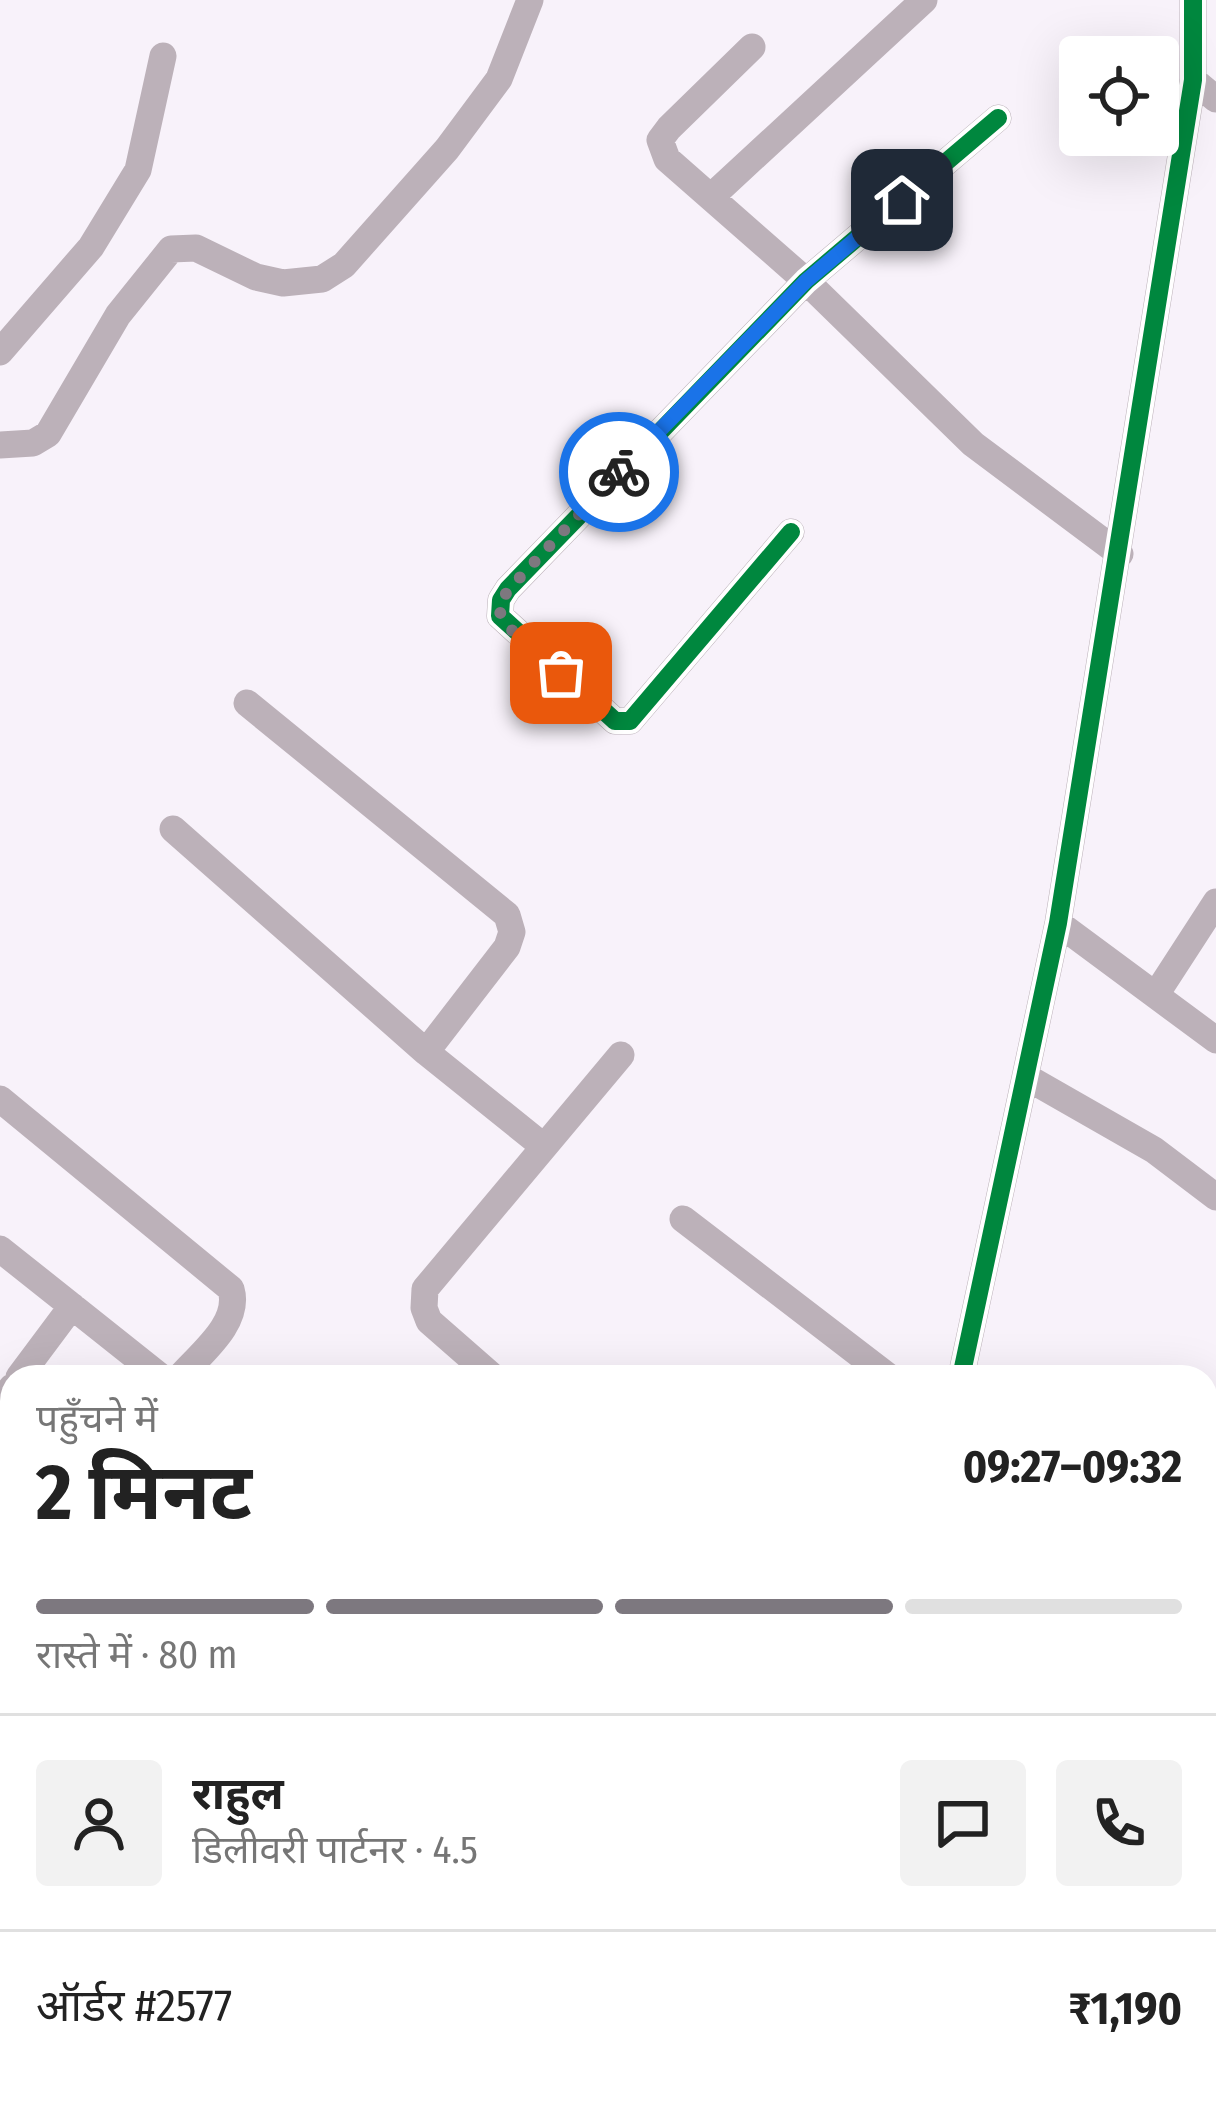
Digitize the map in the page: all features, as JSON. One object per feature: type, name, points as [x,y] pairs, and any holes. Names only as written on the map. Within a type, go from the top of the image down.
[{"type":"street","points":[[0,445],[32,443],[48,434],[118,315],[171,249],[196,248],[256,277],[283,283],[322,279],[344,265],[447,149],[499,79],[530,0]]},
{"type":"street","points":[[711,197],[924,0]]},
{"type":"street","points":[[964,1365],[1058,923],[1120,554],[1192,80],[1193,0]]},
{"type":"street","points":[[752,47],[660,140],[667,158],[806,281],[973,444],[1120,554]]},
{"type":"street","points":[[0,352],[91,247],[138,170],[163,56]]},
{"type":"street","points":[[1192,80],[1216,99]]},
{"type":"street","points":[[791,532],[630,721],[615,721],[500,616],[498,608],[508,590],[806,281],[998,118]]},
{"type":"street","points":[[247,703],[507,915],[512,932],[507,946],[426,1052]]},
{"type":"street","points":[[172,829],[426,1052],[543,1146]]},
{"type":"street","points":[[1157,993],[1216,902]]},
{"type":"street","points":[[1058,923],[1216,1040]]},
{"type":"street","points":[[480,1365],[429,1321],[423,1298],[446,1258],[621,1055]]},
{"type":"street","points":[[1028,1078],[1154,1150],[1216,1197]]},
{"type":"street","points":[[0,1099],[231,1288],[233,1309],[224,1328],[191,1365]]},
{"type":"street","points":[[683,1219],[873,1365]]},
{"type":"street","points":[[0,1250],[146,1365]]},
{"type":"street","points":[[29,1365],[72,1306]]},
{"type":"cycle path","points":[[964,1365],[1058,923],[1193,80],[1193,0]]},
{"type":"cycle path","points":[[791,532],[630,721],[615,721],[500,616],[508,589],[806,281],[998,118]]},
{"type":"way so far","points":[[561,673],[506,625],[498,608],[508,590],[619,472]]},
{"type":"route","points":[[619,472],[806,281],[902,200]]}]
